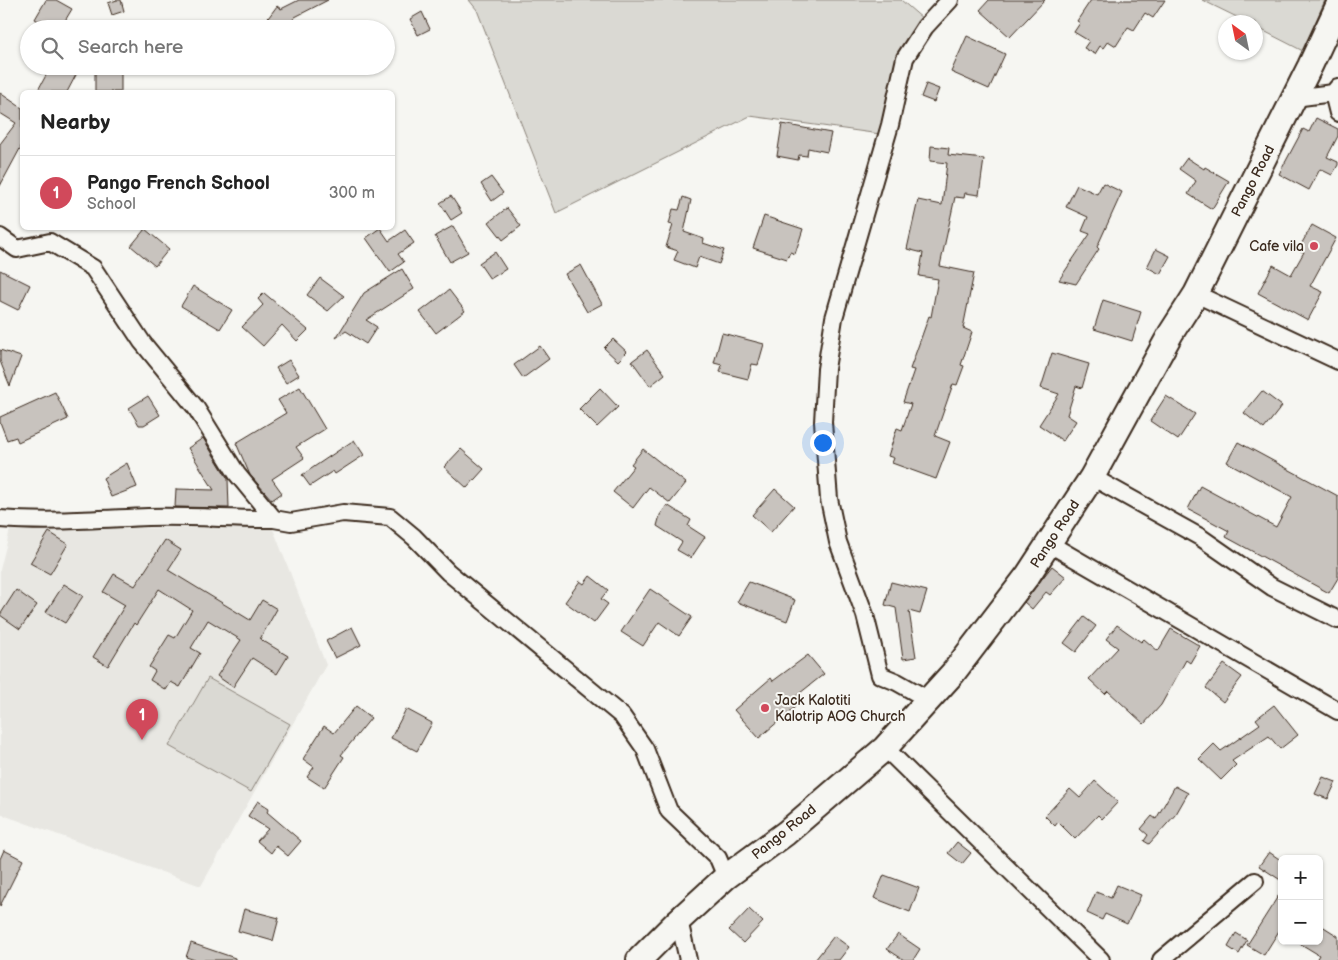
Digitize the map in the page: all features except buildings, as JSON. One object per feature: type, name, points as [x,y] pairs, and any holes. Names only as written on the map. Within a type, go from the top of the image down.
[{"type":"street","points":[[929,700],[880,675],[865,616],[838,542],[829,499],[823,422],[826,369],[834,318],[890,125],[905,58],[926,27],[950,0]]},
{"type":"street","name":"Pango Road","points":[[639,960],[679,920],[726,878],[786,832],[885,748],[953,673],[1012,597],[1092,477],[1171,333],[1196,294],[1338,6]]},
{"type":"street","points":[[1294,98],[1336,90],[1338,114]]},
{"type":"street","points":[[0,237],[17,249],[50,242],[93,268],[142,342],[196,408],[237,474],[274,519]]},
{"type":"street","points":[[1196,294],[1338,361]]},
{"type":"street","points":[[1092,477],[1200,537],[1272,587],[1338,620]]},
{"type":"street","points":[[0,519],[28,522],[149,517],[274,519],[291,522],[343,513],[390,517],[414,537],[448,572],[622,716],[645,749],[669,811],[718,858],[726,878]]},
{"type":"street","points":[[1048,544],[1338,711]]},
{"type":"street","points":[[885,748],[1101,960]]},
{"type":"street","points":[[1161,960],[1255,881]]},
{"type":"street","points":[[679,920],[688,960]]},
{"type":"shaded area","points":[[469,0],[901,0],[923,19],[880,134],[750,116],[556,213],[477,10]]},
{"type":"shaded area","points":[[1202,0],[1325,0],[1303,51],[1263,31],[1263,15],[1233,15]]},
{"type":"shaded area","points":[[272,526],[326,665],[201,886],[0,814],[0,570],[10,530]]},
{"type":"shaded area","points":[[208,678],[290,724],[251,792],[169,746]]},
{"type":"place","name":"Cafe vila","points":[[1314,246]]},
{"type":"place","name":"Jack Kalotiti Kalotrip AOG Church","points":[[765,708]]},
{"type":"place","name":"Pango French School","points":[[142,740]]}]
